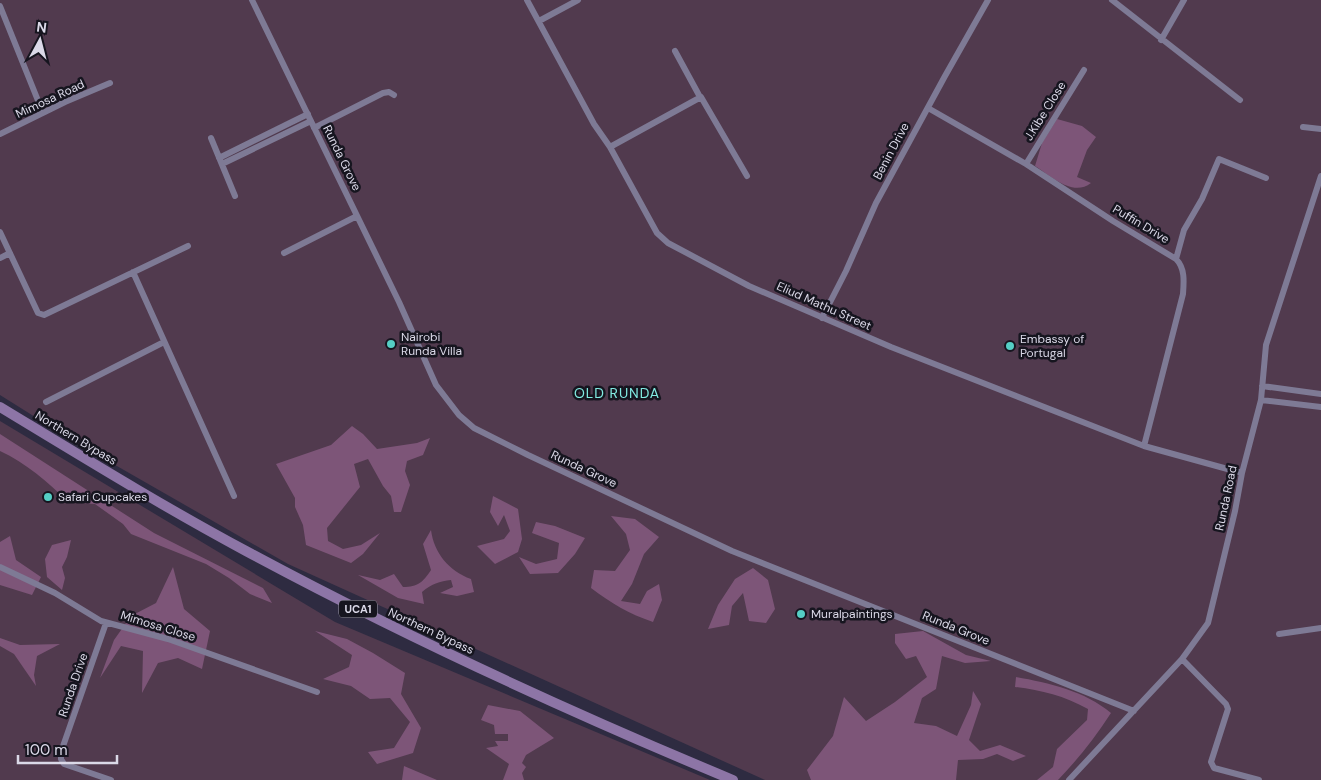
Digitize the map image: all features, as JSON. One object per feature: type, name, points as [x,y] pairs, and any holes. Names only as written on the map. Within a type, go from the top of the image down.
[{"type":"main road","name":"Northern Bypass","points":[[0,406],[182,515],[245,551],[333,597],[572,711],[733,780]]},
{"type":"street","name":"Runda Grove","points":[[252,0],[399,302],[436,385],[459,414],[474,428],[531,457],[732,551],[1134,711]]},
{"type":"street","name":"Eliud Mathu Street","points":[[528,0],[594,124],[610,147],[657,232],[668,243],[749,286],[890,347],[1144,446],[1242,473]]},
{"type":"street","points":[[539,21],[578,0]]},
{"type":"street","name":"Benin Drive","points":[[822,318],[846,271],[876,203],[944,76],[988,0]]},
{"type":"street","points":[[1112,0],[1240,100]]},
{"type":"street","points":[[1161,40],[1184,0]]},
{"type":"street","points":[[0,6],[43,113]]},
{"type":"street","points":[[0,26],[7,24]]},
{"type":"street","points":[[675,51],[747,176]]},
{"type":"street","name":"J.Kibe Close","points":[[1026,164],[1084,70]]},
{"type":"street","name":"Mimosa Road","points":[[0,134],[110,83]]},
{"type":"street","points":[[314,128],[383,94],[390,92],[394,94]]},
{"type":"street","points":[[610,147],[700,96]]},
{"type":"street","name":"Puffin Drive","points":[[928,108],[1026,164],[1181,264],[1183,294],[1144,446]]},
{"type":"street","points":[[221,161],[309,117]]},
{"type":"street","points":[[1303,127],[1321,129]]},
{"type":"street","points":[[211,138],[235,196]]},
{"type":"street","points":[[1176,259],[1184,230],[1202,198],[1219,159],[1266,178]]},
{"type":"street","name":"Runda Road","points":[[1069,780],[1182,659],[1208,622],[1213,610],[1242,473],[1261,400],[1266,345],[1321,176]]},
{"type":"street","points":[[284,252],[357,216]]},
{"type":"street","points":[[0,232],[38,313],[44,315],[188,246]]},
{"type":"street","points":[[0,258],[10,253]]},
{"type":"street","points":[[133,272],[234,496]]},
{"type":"street","points":[[46,402],[164,342]]},
{"type":"street","points":[[1262,386],[1321,394]]},
{"type":"street","points":[[1261,400],[1321,407]]},
{"type":"street","name":"Mimosa Close","points":[[0,567],[55,593],[106,623],[168,639],[317,692]]},
{"type":"street","name":"Runda Drive","points":[[106,623],[61,752],[61,758],[64,764],[110,780]]},
{"type":"street","points":[[1279,634],[1321,628]]},
{"type":"street","points":[[1182,659],[1226,704],[1228,709],[1211,762],[1212,766],[1260,780]]},
{"type":"shaded area","points":[[0,0],[1321,0],[1321,780],[765,780],[288,564],[75,442],[0,395]]},
{"type":"shaded area","points":[[1057,119],[1082,126],[1096,137],[1087,150],[1077,177],[1091,183],[1084,187],[1070,187],[1063,184],[1035,166],[1042,143]]},
{"type":"shaded area","points":[[0,421],[335,622],[710,780],[0,780]]},
{"type":"shaded area","points":[[352,426],[363,434],[377,449],[417,443],[430,438],[423,455],[407,461],[405,471],[410,485],[401,512],[394,512],[391,496],[383,486],[368,459],[354,464],[360,487],[327,528],[328,541],[343,549],[361,545],[380,533],[363,554],[351,563],[306,545],[303,525],[295,507],[295,498],[276,464],[331,445]]},
{"type":"shaded area","points":[[0,434],[154,533],[263,588],[272,603],[250,594],[206,564],[131,534],[123,524],[95,504],[68,502],[53,487],[19,461],[0,451]]},
{"type":"shaded area","points":[[493,496],[518,509],[522,539],[518,552],[495,564],[477,546],[504,539],[510,531],[504,515],[498,526],[490,512]]},
{"type":"shaded area","points":[[611,516],[635,519],[659,537],[644,554],[632,584],[621,601],[640,604],[647,591],[659,584],[662,600],[653,622],[620,608],[591,588],[594,570],[615,571],[630,550],[626,534]]},
{"type":"shaded area","points":[[536,522],[555,526],[585,538],[575,554],[558,573],[530,574],[519,557],[536,564],[557,559],[559,543],[532,533]]},
{"type":"shaded area","points":[[431,530],[439,554],[449,566],[471,579],[474,592],[457,596],[440,593],[453,587],[451,580],[443,581],[432,585],[422,592],[424,604],[398,598],[358,575],[380,580],[394,574],[403,587],[420,583],[431,570],[423,544]]},
{"type":"shaded area","points":[[10,536],[16,560],[41,577],[32,595],[0,585],[0,542]]},
{"type":"shaded area","points":[[71,540],[67,557],[62,567],[65,578],[62,590],[47,577],[45,559],[52,545]]},
{"type":"shaded area","points":[[173,567],[184,609],[210,631],[202,669],[178,658],[158,663],[142,693],[143,651],[121,646],[100,678],[114,640],[131,616],[156,603]]},
{"type":"shaded area","points":[[753,568],[768,580],[775,609],[766,623],[749,621],[743,593],[732,606],[729,625],[708,629],[718,605],[735,579]]},
{"type":"shaded area","points":[[315,631],[347,639],[405,673],[401,694],[421,728],[413,753],[377,764],[368,752],[394,748],[410,722],[390,698],[370,699],[351,686],[323,679],[349,667],[352,655]]},
{"type":"shaded area","points":[[923,631],[966,655],[991,661],[965,663],[942,656],[936,689],[922,698],[914,723],[936,726],[957,736],[971,705],[973,691],[981,704],[969,740],[980,751],[1000,745],[1026,756],[1013,761],[997,754],[983,759],[958,760],[956,780],[811,780],[807,770],[833,736],[844,697],[866,721],[895,702],[927,677],[916,656],[906,659],[895,643],[895,634]]},
{"type":"shaded area","points":[[0,638],[20,645],[60,644],[37,656],[34,675],[36,686],[14,654],[0,646]]},
{"type":"shaded area","points":[[1016,677],[1066,689],[1090,699],[1111,713],[1086,748],[1058,780],[1037,780],[1053,767],[1057,749],[1087,720],[1088,709],[1052,694],[1015,687]]},
{"type":"shaded area","points":[[488,705],[520,711],[554,738],[526,755],[522,763],[526,767],[522,773],[524,780],[503,780],[509,764],[486,748],[498,746],[495,741],[508,741],[508,734],[495,734],[494,725],[481,720]]},
{"type":"shaded area","points":[[404,766],[437,780],[402,780]]},
{"type":"place","name":"Nairobi Runda Villa","points":[[391,344]]},
{"type":"place","name":"Embassy of Portugal","points":[[1010,346]]},
{"type":"place","name":"Safari Cupcakes","points":[[48,497]]},
{"type":"place","name":"Muralpaintings","points":[[801,614]]},
{"type":"district","name":"OLD RUNDA","points":[[617,393]]}]
